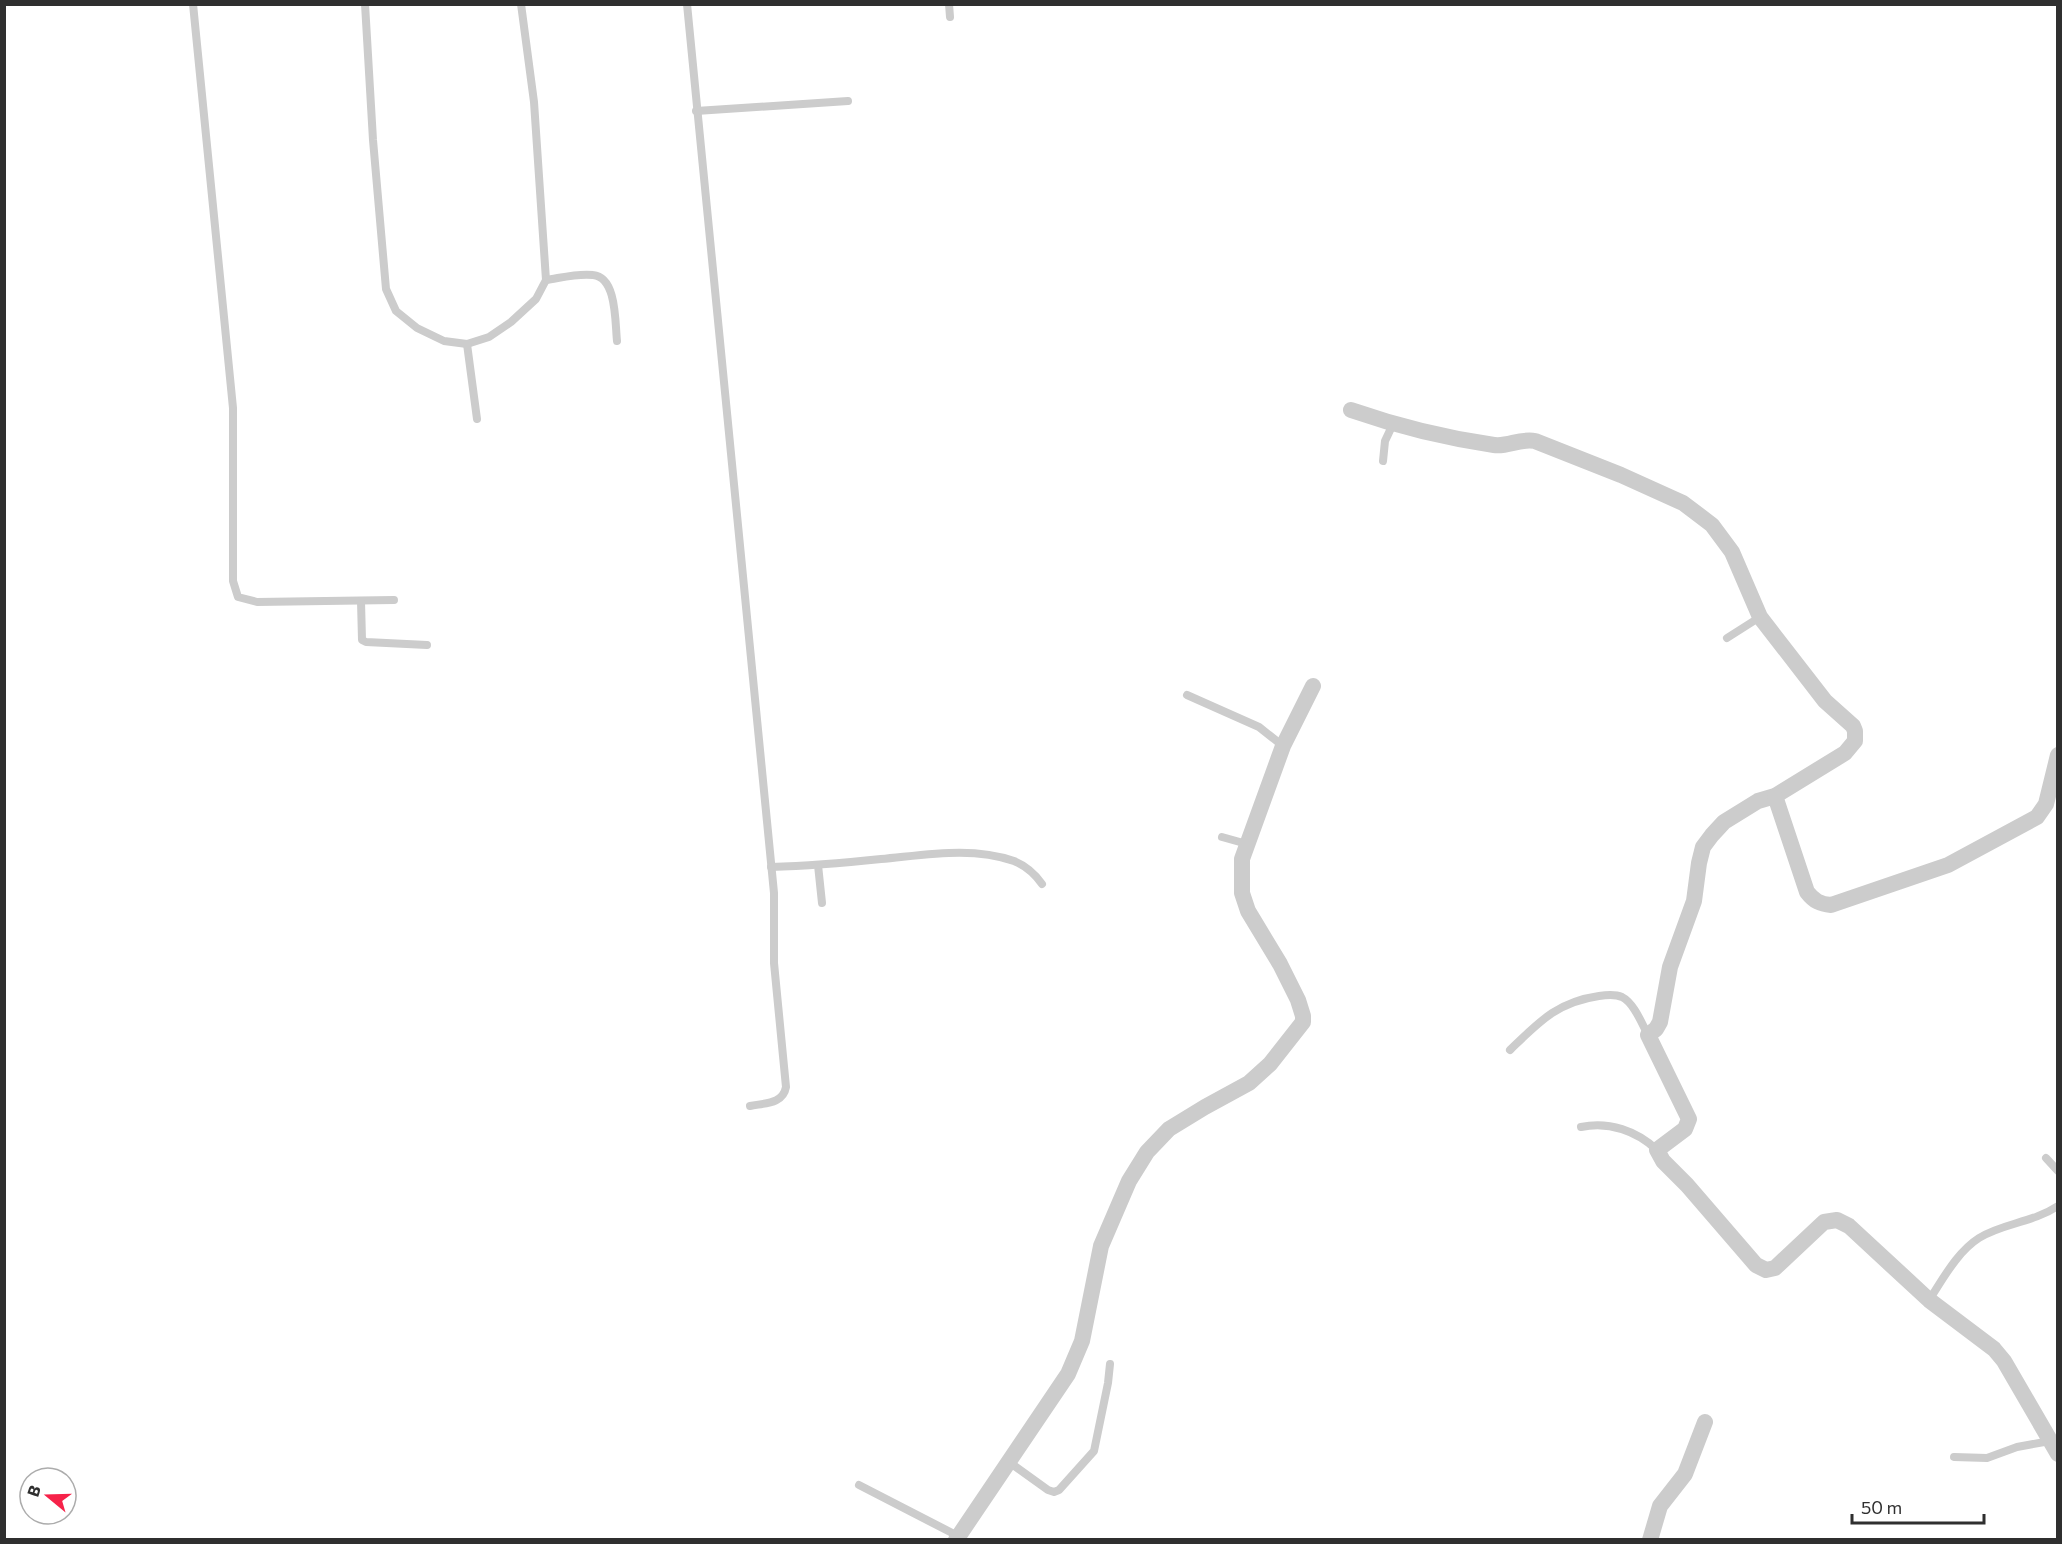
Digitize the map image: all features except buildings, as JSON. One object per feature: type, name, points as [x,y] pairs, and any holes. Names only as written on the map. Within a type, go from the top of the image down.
[{"type":"street","points":[[1351,410],[1394,424],[1495,445],[1535,441],[1683,502],[1723,537],[1732,552],[1760,617],[1825,701],[1853,726],[1856,735],[1852,746],[1845,753],[1775,796],[1758,801],[1724,822],[1703,847],[1694,902],[1670,967],[1660,1022],[1656,1029],[1648,1035],[1689,1119],[1685,1129],[1657,1150],[1663,1161],[1687,1185],[1756,1265],[1766,1270],[1775,1268],[1824,1222],[1837,1220],[1849,1226],[1929,1300],[1994,1349],[2004,1361],[2054,1447]]},
{"type":"street","points":[[957,1538],[1068,1374],[1076,1358],[1082,1341],[1101,1246],[1129,1180],[1147,1152],[1169,1130],[1249,1083],[1270,1065],[1303,1022],[1304,1016],[1299,1000],[1280,964],[1254,924],[1242,892],[1242,859],[1283,746],[1312,686]]},
{"type":"street","points":[[1775,796],[1807,892],[1813,900],[1821,904],[1832,905],[1948,865],[2037,818],[2046,804],[2058,754]]},
{"type":"street","points":[[1650,1539],[1660,1506],[1685,1474],[1705,1422]]},
{"type":"lane","points":[[193,4],[234,408],[233,581],[238,597],[257,602],[394,600]]},
{"type":"lane","points":[[365,4],[373,140],[386,289],[396,311],[417,328],[444,341],[467,344],[489,337],[511,322],[536,299],[546,280],[534,102],[521,4]]},
{"type":"lane","points":[[687,4],[774,893],[774,963],[786,1087],[785,1095],[780,1100],[750,1106]]},
{"type":"lane","points":[[949,4],[950,17]]},
{"type":"lane","points":[[696,111],[848,101]]},
{"type":"lane","points":[[546,280],[594,275],[603,278],[610,287],[617,341]]},
{"type":"lane","points":[[467,344],[477,419]]},
{"type":"lane","points":[[1383,461],[1385,441],[1394,424]]},
{"type":"lane","points":[[361,601],[362,640],[427,645]]},
{"type":"lane","points":[[1727,639],[1760,617]]},
{"type":"lane","points":[[1187,695],[1259,727],[1283,746]]},
{"type":"lane","points":[[1222,837],[1247,844]]},
{"type":"lane","points":[[771,867],[818,865],[955,852],[971,853],[1013,861],[1025,867],[1042,884]]},
{"type":"lane","points":[[818,865],[822,903]]},
{"type":"lane","points":[[1510,1050],[1547,1014],[1583,998],[1621,997],[1628,1002],[1648,1035]]},
{"type":"lane","points":[[1581,1127],[1594,1124],[1610,1126],[1638,1135],[1657,1150]]},
{"type":"lane","points":[[2046,1158],[2058,1171]]},
{"type":"lane","points":[[1929,1300],[1951,1266],[1978,1239],[2042,1216],[2058,1206]]},
{"type":"lane","points":[[1009,1462],[1048,1490],[1054,1492],[1059,1490],[1094,1451],[1110,1364]]},
{"type":"lane","points":[[1954,1457],[1987,1458],[2017,1447],[2054,1447]]},
{"type":"lane","points":[[859,1485],[957,1538]]}]
